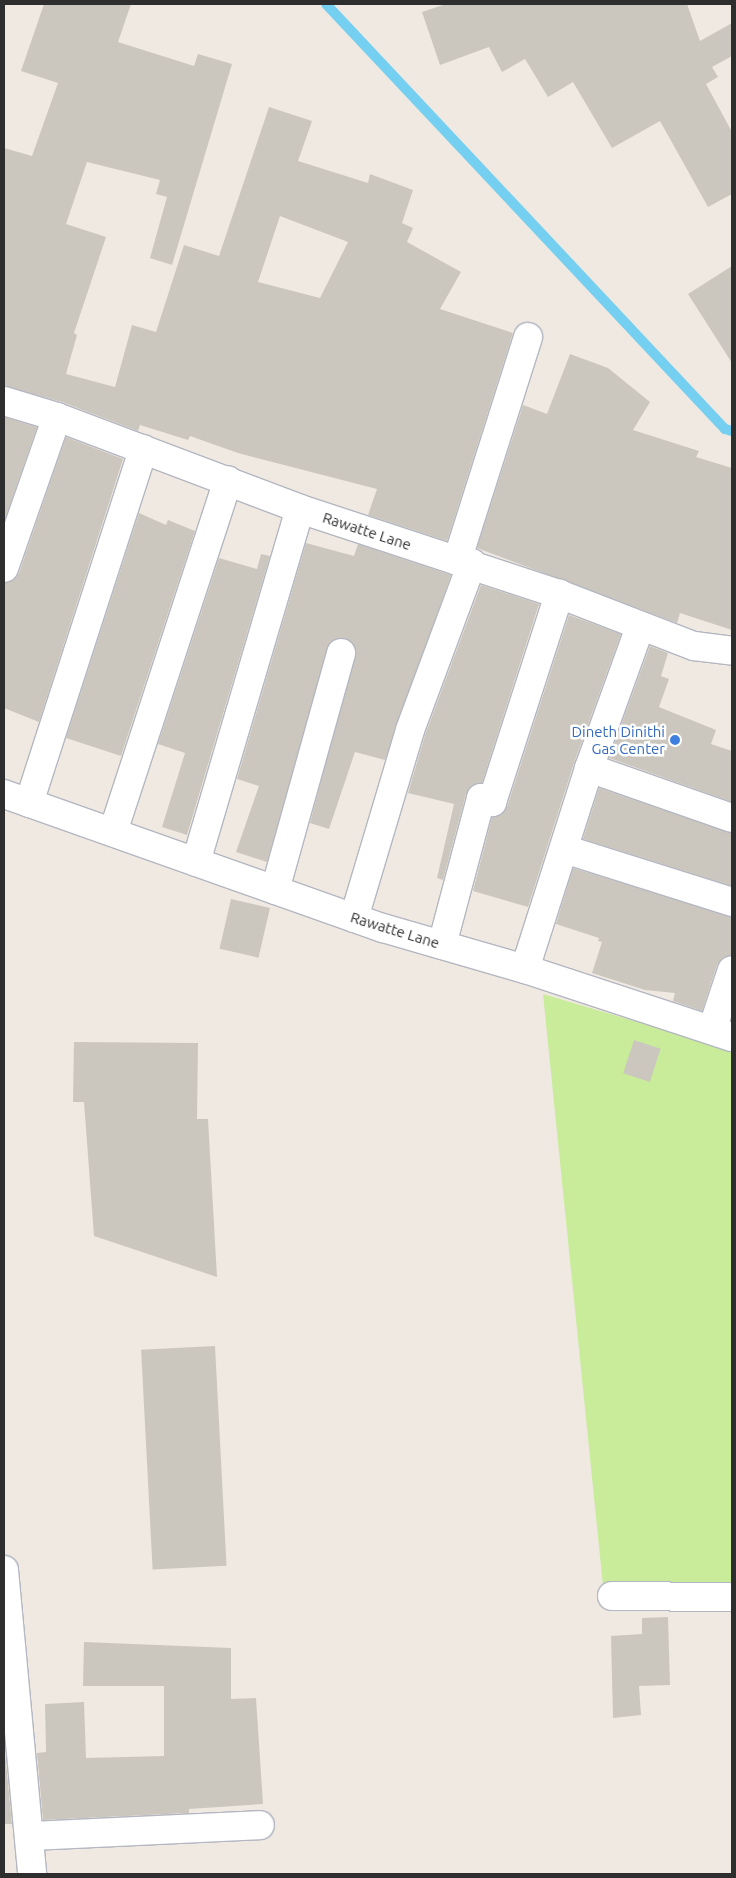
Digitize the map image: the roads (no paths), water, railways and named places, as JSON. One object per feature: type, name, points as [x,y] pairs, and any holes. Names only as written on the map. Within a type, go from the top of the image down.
[{"type":"street","points":[[354,918],[410,730],[465,562],[528,338]]},
{"type":"street","name":"Rawatte Lane","points":[[4,401],[57,417],[228,480],[300,509],[559,594],[640,627],[694,646],[732,651]]},
{"type":"street","points":[[4,568],[57,417]]},
{"type":"street","points":[[29,803],[143,449]]},
{"type":"street","points":[[113,832],[228,480]]},
{"type":"street","points":[[196,862],[300,509]]},
{"type":"street","points":[[442,945],[481,798],[492,802],[559,594]]},
{"type":"street","points":[[525,969],[589,768],[640,627]]},
{"type":"street","points":[[275,890],[341,652]]},
{"type":"street","points":[[589,768],[732,818]]},
{"type":"street","name":"Rawatte Lane","points":[[4,794],[354,918],[525,969],[722,1034]]},
{"type":"street","points":[[564,849],[732,902]]},
{"type":"street","points":[[722,1034],[732,970]]},
{"type":"street","points":[[4,1570],[32,1874]]},
{"type":"street","points":[[612,1596],[732,1596]]},
{"type":"street","points":[[30,1836],[260,1825]]},
{"type":"waterway","points":[[326,4],[725,429],[732,431]]},
{"type":"place","name":"Dineth Dinithi Gas Center","points":[[675,740]]}]
